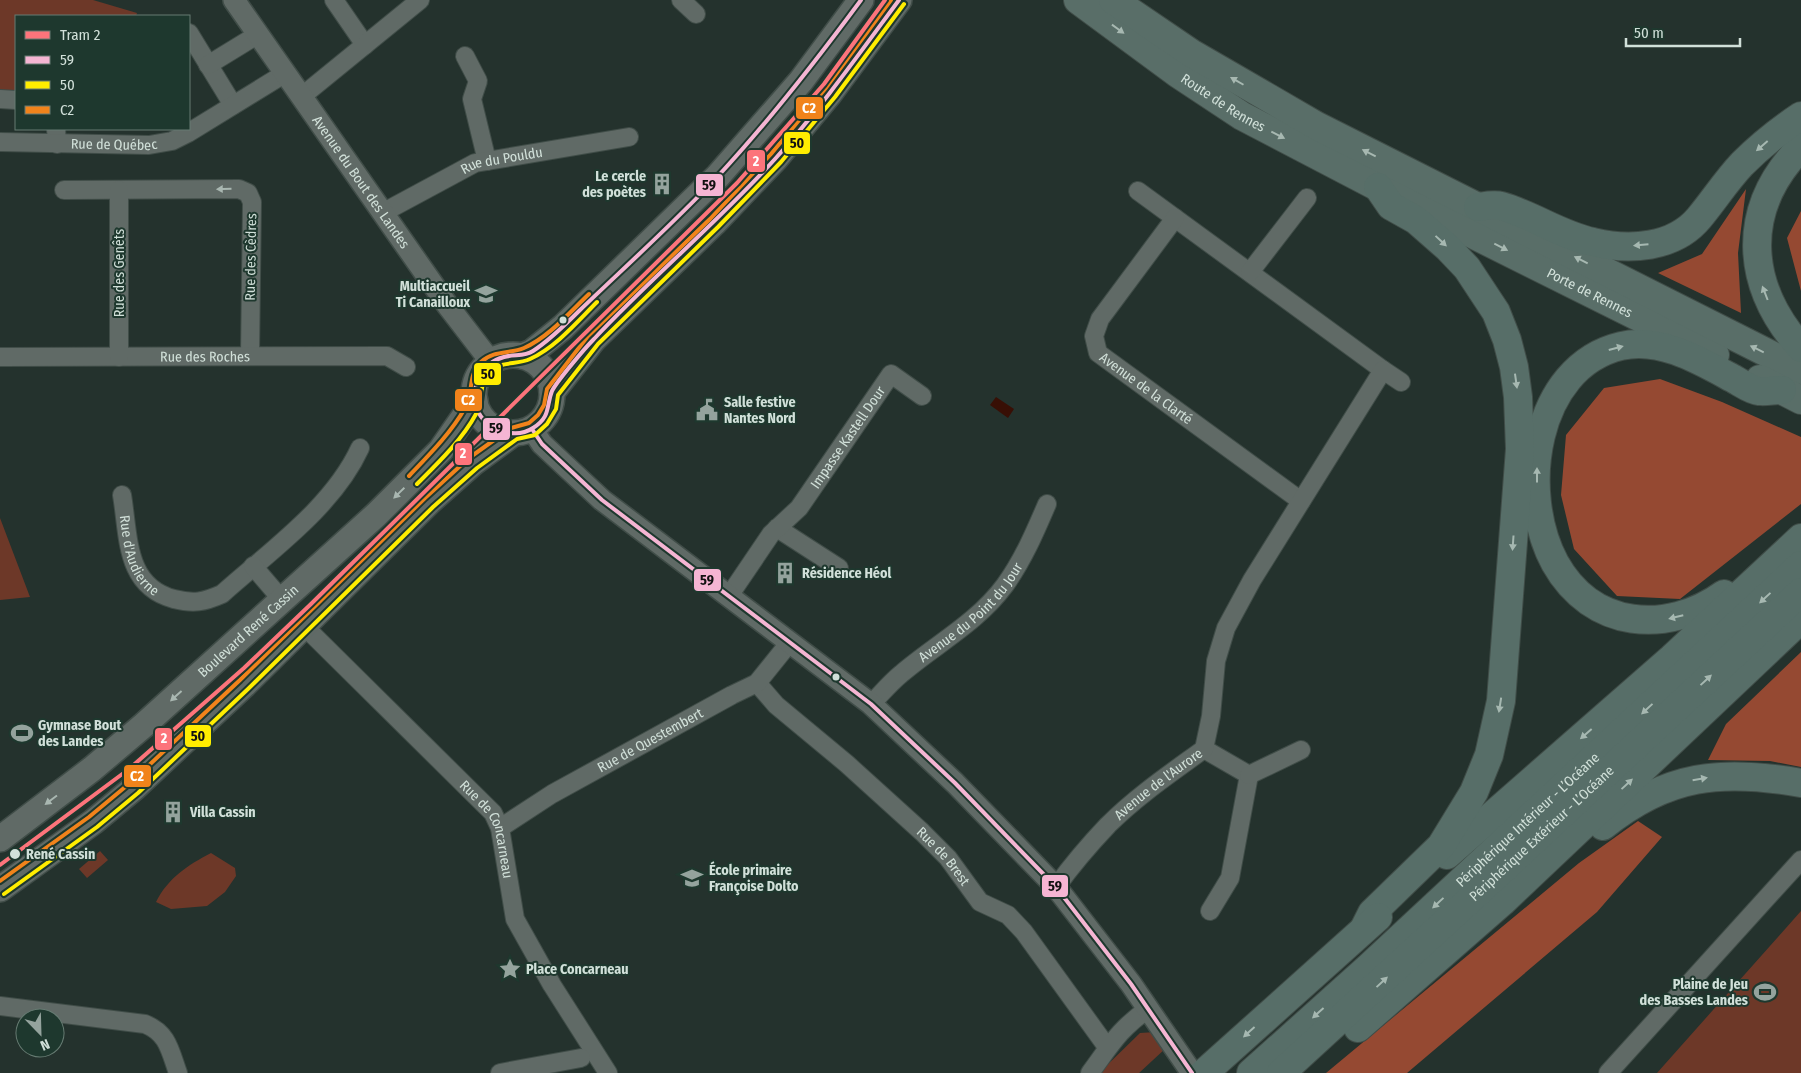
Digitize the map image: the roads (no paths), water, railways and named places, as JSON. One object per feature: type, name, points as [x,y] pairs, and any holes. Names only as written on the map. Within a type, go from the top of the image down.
[{"type":"highway","name":"Route de Rennes","points":[[1078,0],[1221,103],[1270,131],[1378,187]]},
{"type":"highway","name":"Route de Rennes","points":[[1113,0],[1191,53],[1238,82],[1318,126],[1412,174]]},
{"type":"highway","points":[[1478,207],[1499,205],[1571,237],[1598,243],[1625,246],[1666,241],[1683,233],[1698,219],[1742,164],[1764,144],[1801,116]]},
{"type":"highway","points":[[1801,148],[1779,173],[1767,195],[1761,216],[1757,249],[1760,274],[1769,302],[1784,329],[1801,348]]},
{"type":"highway","name":"Porte de Rennes","points":[[1412,174],[1801,370]]},
{"type":"highway","name":"Porte de Rennes","points":[[1378,187],[1791,395]]},
{"type":"highway","points":[[1364,929],[1372,913],[1441,846],[1470,800],[1489,755],[1501,701],[1520,449],[1518,397],[1514,367],[1496,312],[1482,289],[1454,254],[1432,232],[1391,206],[1378,187]]},
{"type":"highway","points":[[1751,583],[1736,586],[1696,611],[1668,619],[1641,620],[1628,618],[1595,605],[1574,588],[1556,564],[1550,552],[1538,503],[1539,443],[1552,403],[1568,377],[1600,353],[1622,346],[1640,344],[1664,348],[1684,354],[1758,391],[1791,395]]},
{"type":"highway","points":[[1204,1073],[1364,929],[1672,658],[1801,538]]},
{"type":"highway","name":"Périphérique Intérieur - L’Océane","points":[[1251,1073],[1374,963],[1801,565]]},
{"type":"highway","name":"Périphérique Extérieur - L’Océane","points":[[1281,1073],[1480,892],[1801,592]]},
{"type":"highway","points":[[1305,1073],[1502,902],[1801,618]]},
{"type":"highway","points":[[1502,902],[1519,895],[1620,812],[1658,791],[1695,779],[1726,775],[1757,776],[1801,783]]},
{"type":"main road","points":[[522,356],[532,352],[563,327],[718,176],[801,81],[861,0]]},
{"type":"main road","points":[[552,392],[593,340],[714,223],[776,158],[830,93],[898,0]]},
{"type":"main road","points":[[0,888],[85,828],[134,788],[448,485],[523,431],[547,413],[552,392],[550,382],[543,369],[532,360],[522,356],[509,356],[491,362],[477,380],[475,401],[478,412],[488,424],[502,432],[523,431]]},
{"type":"main road","name":"Boulevard René Cassin","points":[[0,839],[92,769],[283,601],[426,467],[454,433],[475,401]]},
{"type":"street","name":"Avenue du Bout des Landes","points":[[234,0],[448,306],[491,362]]},
{"type":"street","points":[[334,0],[365,45]]},
{"type":"street","points":[[301,97],[420,0]]},
{"type":"street","points":[[681,0],[696,14]]},
{"type":"street","points":[[190,35],[233,105]]},
{"type":"street","points":[[208,66],[257,35]]},
{"type":"street","points":[[465,56],[478,81],[472,99],[487,161]]},
{"type":"street","name":"Rue de Québec","points":[[193,120],[233,105],[284,74]]},
{"type":"street","points":[[0,99],[15,100]]},
{"type":"street","name":"Rue de Québec","points":[[0,142],[57,136],[149,144],[172,141],[183,130]]},
{"type":"street","name":"Rue du Pouldu","points":[[384,212],[475,163],[629,138]]},
{"type":"street","name":"Rue des Cèdres","points":[[119,190],[239,189],[248,193],[252,202],[250,356]]},
{"type":"street","points":[[64,190],[119,190]]},
{"type":"street","name":"Rue des Genêts","points":[[119,190],[119,357]]},
{"type":"street","points":[[1138,191],[1400,382]]},
{"type":"street","points":[[1250,272],[1307,198]]},
{"type":"street","name":"Avenue de la Clarté","points":[[1174,218],[1100,319],[1094,336],[1098,353],[1301,501]]},
{"type":"street","name":"Rue des Roches","points":[[0,357],[387,356],[406,366]]},
{"type":"street","points":[[1301,501],[1383,370]]},
{"type":"street","name":"Impasse Kastell Dour","points":[[729,596],[777,528],[799,508],[891,374],[922,396]]},
{"type":"street","points":[[523,431],[542,444],[602,500],[871,704],[955,783],[1056,887],[1148,1009],[1192,1073]]},
{"type":"street","name":"Rue d'Audierne","points":[[122,495],[133,562],[142,582],[158,594],[183,601],[205,602],[222,594],[318,509],[349,472],[360,448]]},
{"type":"street","name":"Avenue de l'Aurore","points":[[1056,887],[1082,853],[1109,824],[1140,797],[1204,749],[1211,716],[1216,661],[1226,628],[1252,580],[1301,501]]},
{"type":"street","name":"Avenue du Point du Jour","points":[[871,704],[901,674],[961,630],[1004,586],[1021,560],[1047,504]]},
{"type":"street","points":[[777,528],[839,568]]},
{"type":"street","points":[[253,566],[283,601]]},
{"type":"street","name":"Rue de Concarneau","points":[[304,626],[493,813],[500,828],[515,919],[552,985],[608,1073]]},
{"type":"street","name":"Rue de Questembert","points":[[500,828],[552,794],[757,683],[790,642]]},
{"type":"street","name":"Rue de Brest","points":[[757,683],[776,705],[847,764],[922,832],[948,858],[980,902],[1014,921],[1024,932],[1107,1047]]},
{"type":"street","points":[[1204,749],[1249,775]]},
{"type":"street","points":[[1249,775],[1301,750]]},
{"type":"street","points":[[1210,911],[1230,878],[1249,775]]},
{"type":"street","points":[[1608,1073],[1801,860]]},
{"type":"street","points":[[0,1006],[151,1026],[160,1031],[166,1040],[178,1073]]},
{"type":"street","points":[[1090,1073],[1107,1047],[1128,1023],[1148,1009]]},
{"type":"street","points":[[500,1073],[581,1058]]},
{"type":"tram line","name":"2","points":[[0,865],[129,769],[244,668],[311,604],[737,183],[824,84],[885,0]]},
{"type":"place","name":"Le cercle des poètes","points":[[662,184]]},
{"type":"place","name":"Multiaccueil Ti Canailloux","points":[[486,294]]},
{"type":"place","name":"Salle festive Nantes Nord","points":[[707,410]]},
{"type":"place","name":"Résidence Héol","points":[[785,573]]},
{"type":"place","name":"Gymnase Bout des Landes","points":[[22,733]]},
{"type":"place","name":"Villa Cassin","points":[[173,812]]},
{"type":"place","name":"René Cassin","points":[[15,854]]},
{"type":"place","name":"École primaire Françoise Dolto","points":[[692,878]]},
{"type":"place","name":"Place Concarneau","points":[[510,969]]},
{"type":"place","name":"Plaine de Jeu des Basses Landes","points":[[1765,992]]}]
